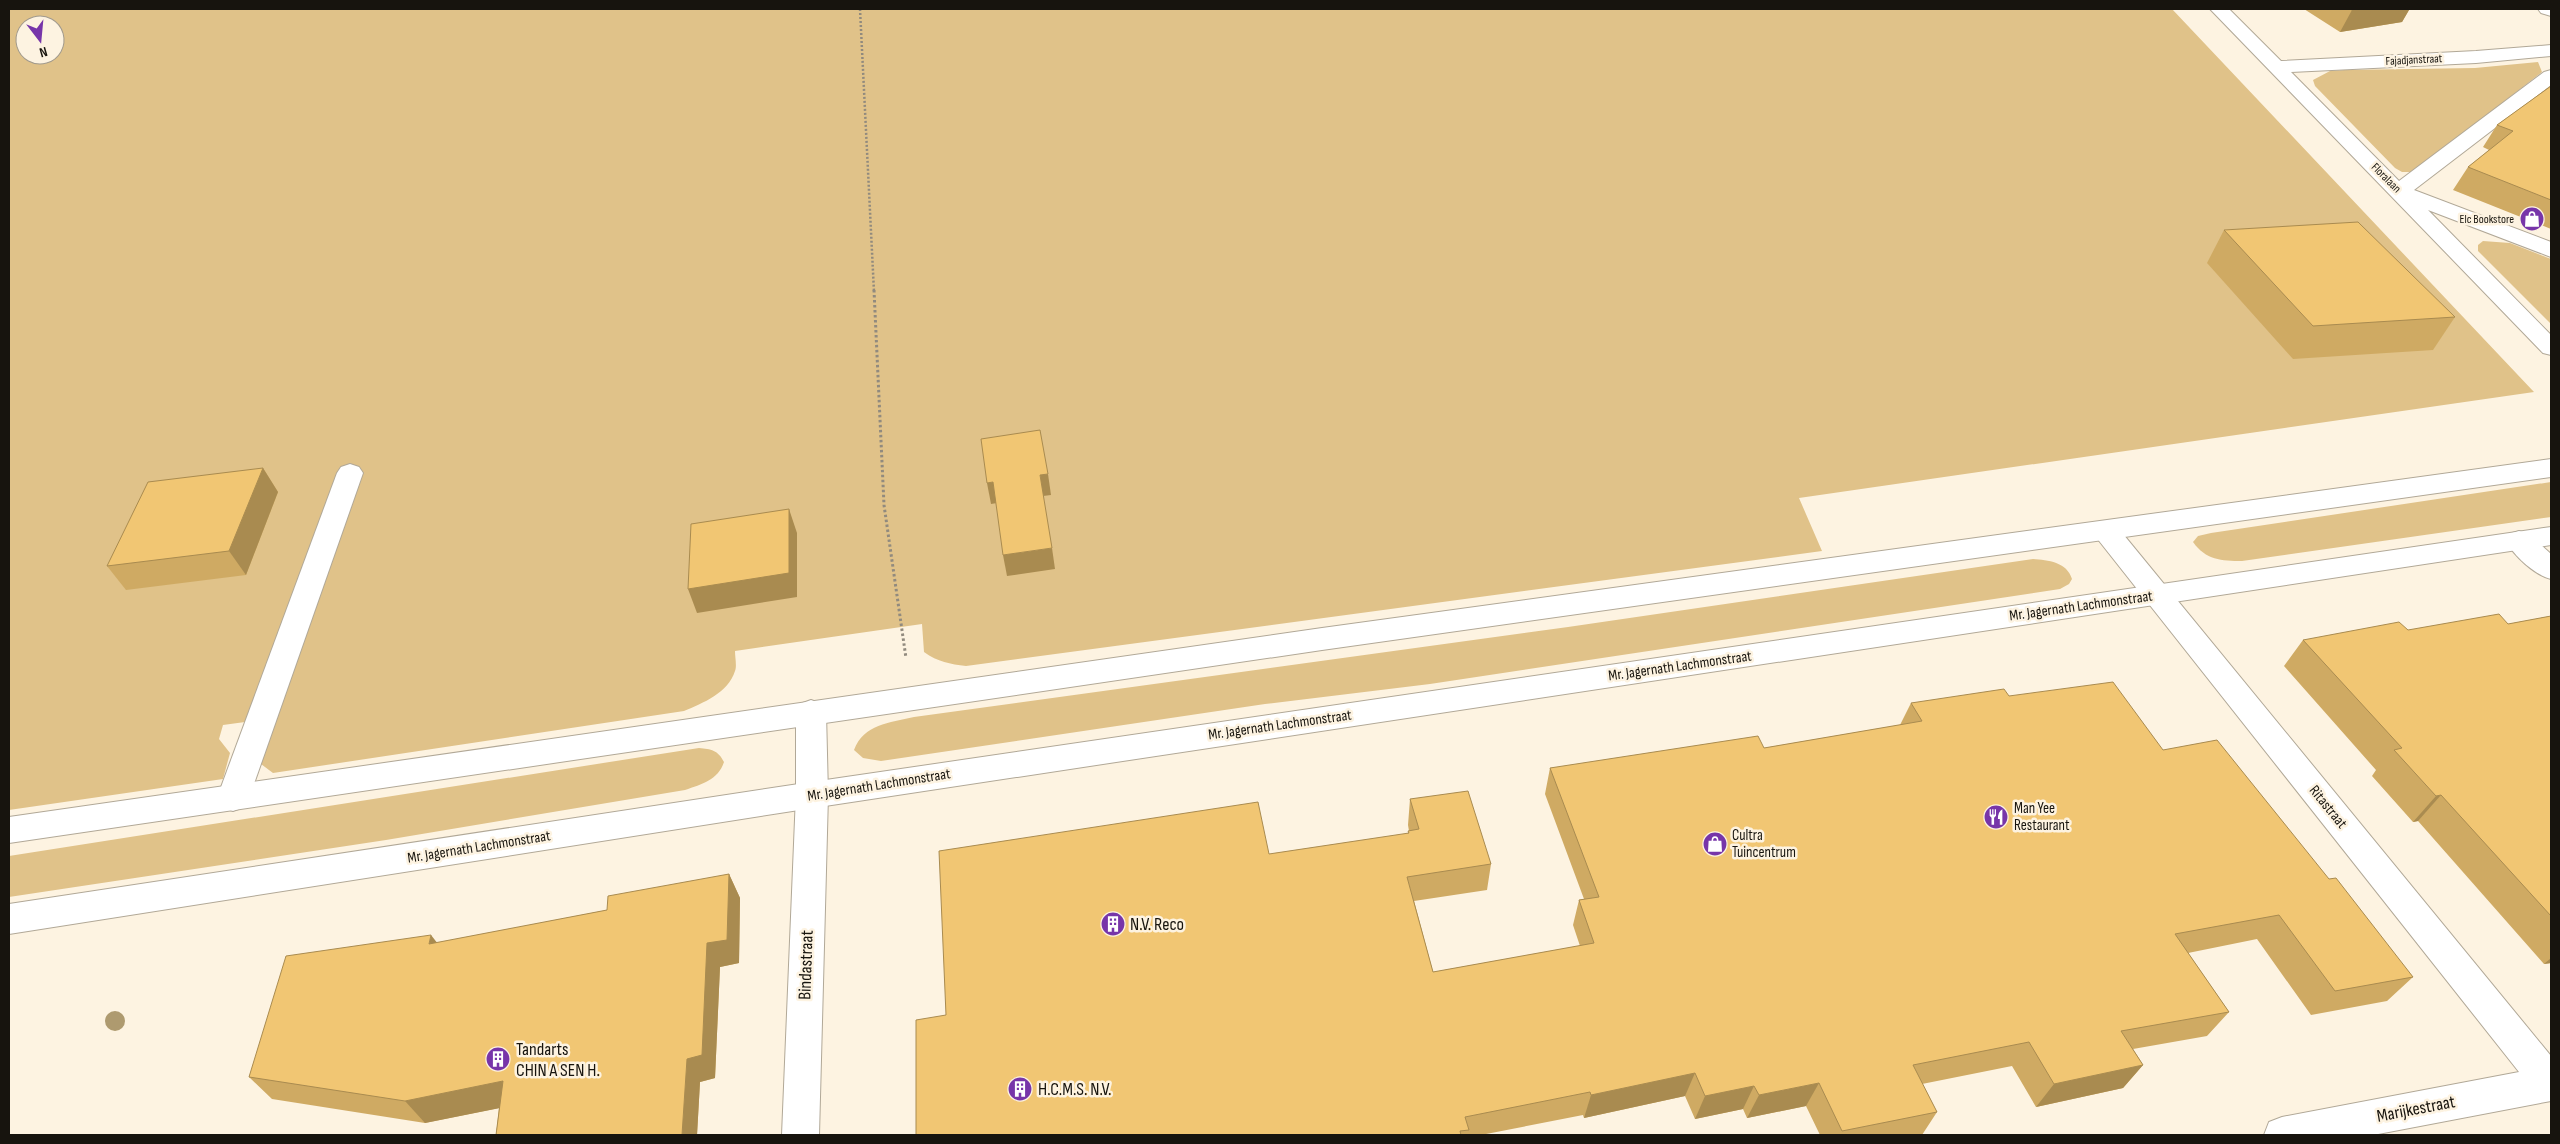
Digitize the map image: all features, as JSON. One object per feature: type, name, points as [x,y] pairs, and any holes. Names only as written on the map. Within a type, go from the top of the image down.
[{"type":"main road","name":"Floralaan","points":[[2219,9],[2551,348]]},
{"type":"main road","points":[[2547,9],[2551,11]]},
{"type":"main road","name":"Fajadjanstraat","points":[[2276,66],[2476,57],[2551,50]]},
{"type":"main road","points":[[2399,191],[2551,76]]},
{"type":"main road","points":[[2399,191],[2468,216],[2551,250]]},
{"type":"main road","points":[[9,830],[811,712],[2551,468]]},
{"type":"main road","points":[[233,798],[350,473]]},
{"type":"main road","name":"Ritastraat","points":[[2104,530],[2551,1083]]},
{"type":"main road","name":"Mr. Jagernath Lachmonstraat","points":[[9,919],[812,795],[2551,536]]},
{"type":"main road","points":[[2520,541],[2551,570]]},
{"type":"main road","name":"Bindastraat","points":[[800,1135],[812,795],[811,712]]},
{"type":"main road","name":"Marijkestraat","points":[[2282,1135],[2551,1083]]},
{"type":"path","points":[[860,9],[884,505],[911,698]]},
{"type":"shaded area","points":[[9,9],[2172,9],[2534,392],[1799,498],[1822,551],[966,666],[944,662],[924,652],[922,624],[735,651],[736,669],[727,685],[714,696],[684,711],[273,773],[261,764],[258,748],[266,719],[223,725],[219,739],[230,753],[223,779],[9,810]]},
{"type":"shaded area","points":[[2538,62],[2542,72],[2414,172],[2402,172],[2395,168],[2315,86],[2313,80],[2330,71],[2475,68]]},
{"type":"shaded area","points":[[2483,241],[2510,243],[2551,259],[2551,324],[2478,251],[2478,245]]},
{"type":"shaded area","points":[[2551,482],[2551,517],[2242,561],[2227,561],[2214,558],[2203,553],[2193,542],[2198,536],[2211,533]]},
{"type":"shaded area","points":[[2033,559],[2051,561],[2061,565],[2070,573],[2072,579],[2069,584],[2060,589],[1430,684],[1265,704],[881,761],[863,758],[854,750],[858,741],[864,735],[878,726],[914,717],[1568,627]]},
{"type":"shaded area","points":[[699,748],[714,751],[724,762],[714,777],[685,790],[386,840],[9,897],[9,856]]},
{"type":"building","points":[[2551,86],[2551,200],[2468,167],[2513,131],[2497,125]]},
{"type":"building","points":[[2358,222],[2455,317],[2313,326],[2224,230]]},
{"type":"building","points":[[1040,430],[1048,474],[1040,475],[1052,548],[1003,555],[993,482],[987,483],[981,439]]},
{"type":"building","points":[[263,468],[229,551],[107,566],[148,482]]},
{"type":"building","points":[[789,509],[789,573],[688,589],[691,524]]},
{"type":"building","points":[[2499,614],[2508,624],[2551,616],[2551,916],[2441,795],[2436,796],[2394,750],[2402,748],[2303,640],[2399,622],[2408,630]]},
{"type":"building","points":[[2113,682],[2163,750],[2217,740],[2329,879],[2336,878],[2413,977],[2335,991],[2279,915],[2175,934],[2229,1012],[2121,1031],[2143,1065],[2054,1084],[2029,1042],[1913,1065],[1937,1112],[1842,1131],[1819,1083],[1759,1095],[1754,1086],[1705,1096],[1695,1073],[1591,1095],[1590,1092],[1465,1117],[1469,1130],[1460,1131],[1461,1135],[916,1135],[916,1020],[946,1015],[939,851],[1258,802],[1269,854],[1409,833],[1408,831],[1419,829],[1410,799],[1468,791],[1491,864],[1407,877],[1433,972],[1594,943],[1579,900],[1599,897],[1550,768],[1758,736],[1764,748],[1922,721],[1911,703],[2004,689],[2009,696]]},
{"type":"building","points":[[729,874],[727,940],[707,943],[702,1055],[687,1059],[682,1135],[496,1135],[503,1081],[405,1101],[249,1077],[286,956],[431,935],[429,944],[607,910],[608,896]]},
{"type":"place","name":"Elc Bookstore","points":[[2532,219]]},
{"type":"place","name":"Man Yee Restaurant","points":[[1996,817]]},
{"type":"place","name":"Cultra Tuincentrum","points":[[1715,844]]},
{"type":"place","name":"N.V. Reco","points":[[1113,924]]},
{"type":"place","name":"Tandarts CHIN A SEN H.","points":[[498,1059]]},
{"type":"place","name":"H.C.M.S. N.V.","points":[[1020,1089]]}]
